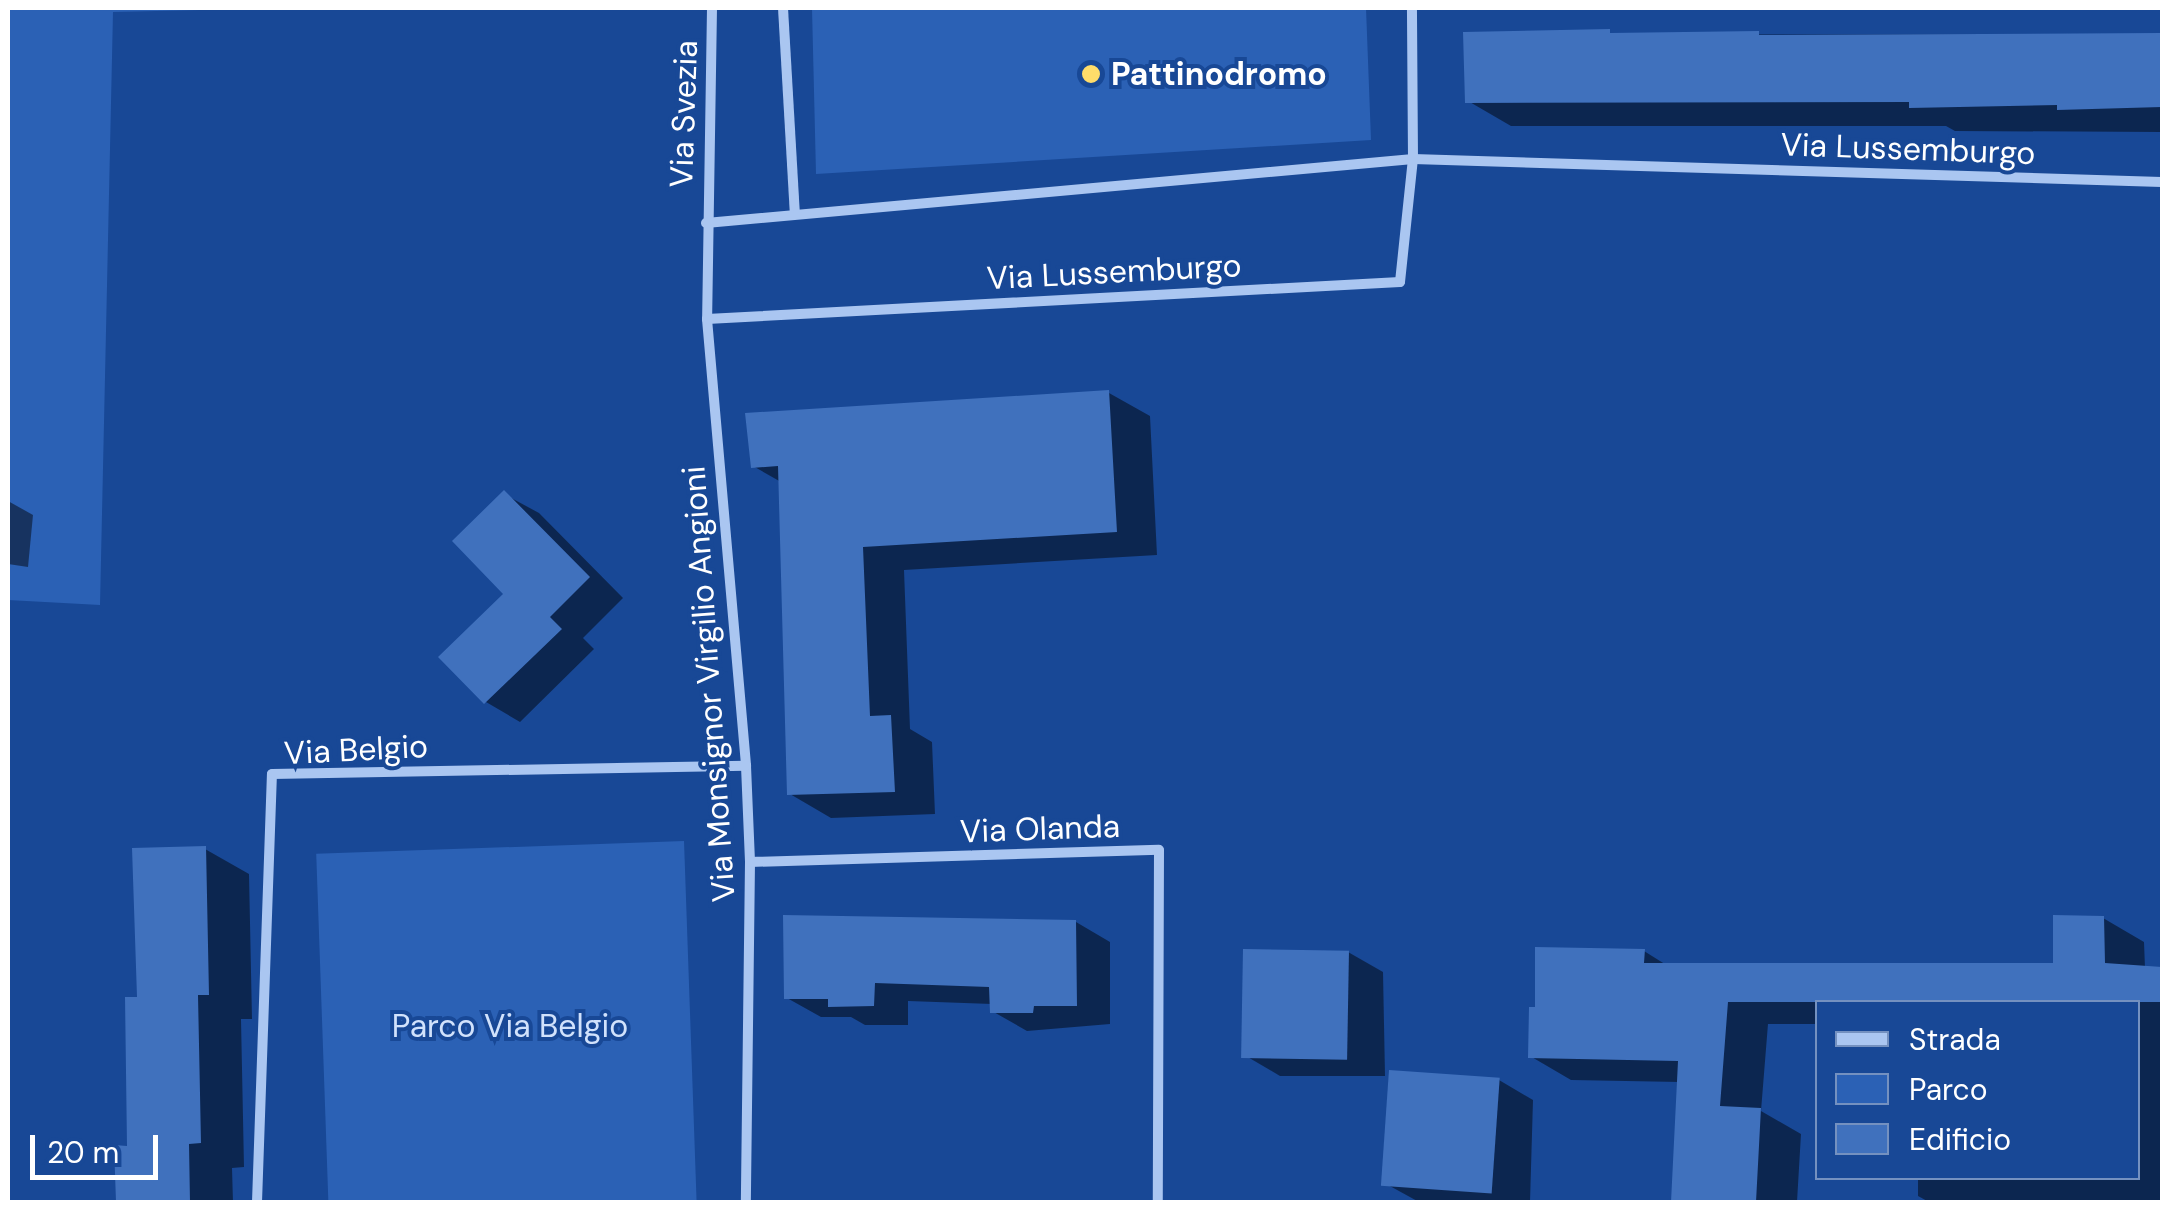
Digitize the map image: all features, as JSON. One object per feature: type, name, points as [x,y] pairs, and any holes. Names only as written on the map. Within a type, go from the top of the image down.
[{"type":"street","name":"Via Svezia","points":[[706,223],[712,8]]},
{"type":"street","points":[[783,8],[795,214]]},
{"type":"street","points":[[1412,8],[1413,159]]},
{"type":"street","name":"Via Lussemburgo","points":[[706,223],[1413,159],[2162,182]]},
{"type":"street","name":"Via Lussemburgo","points":[[708,319],[1400,282],[1413,159]]},
{"type":"street","name":"Via Monsignor Virgilio Angioni","points":[[706,223],[708,319],[746,766],[750,862],[746,1202]]},
{"type":"street","name":"Via Belgio","points":[[257,1202],[272,774],[746,766]]},
{"type":"street","name":"Via Olanda","points":[[750,862],[1159,850],[1158,1202]]},
{"type":"green space","points":[[8,8],[287,8],[113,12],[100,605],[8,600]]},
{"type":"green space","name":"Pattinodromo","points":[[812,8],[1366,8],[1371,140],[816,174]]},
{"type":"green space","name":"Parco Via Belgio","points":[[684,841],[697,1202],[328,1202],[316,854]]},
{"type":"building","points":[[1610,29],[1610,33],[1759,31],[1759,35],[2162,33],[2162,107],[2057,110],[2057,105],[1909,108],[1909,102],[1465,103],[1463,32]]},
{"type":"building","points":[[1109,390],[1117,532],[863,547],[870,716],[891,715],[895,792],[787,795],[778,466],[751,468],[745,413]]},
{"type":"building","points":[[504,490],[590,577],[550,617],[562,629],[484,704],[438,657],[503,594],[452,541]]},
{"type":"building","points":[[206,846],[209,995],[198,995],[201,1143],[189,1144],[190,1202],[116,1202],[114,1145],[127,1146],[125,997],[137,997],[132,848]]},
{"type":"building","points":[[783,915],[1076,920],[1077,1006],[1034,1006],[1033,1013],[990,1013],[989,987],[875,983],[874,1006],[828,1007],[828,999],[784,999]]},
{"type":"building","points":[[2053,915],[2104,916],[2105,963],[2162,967],[2162,1002],[1728,1002],[1720,1106],[1761,1108],[1756,1202],[1671,1202],[1678,1061],[1528,1058],[1529,1007],[1535,1007],[1535,947],[1645,949],[1644,963],[2053,963]]},
{"type":"building","points":[[1243,949],[1349,951],[1347,1060],[1241,1058]]},
{"type":"building","points":[[1389,1070],[1500,1078],[1492,1193],[1381,1186]]},
{"type":"place","name":"Pattinodromo","points":[[1091,74]]}]
